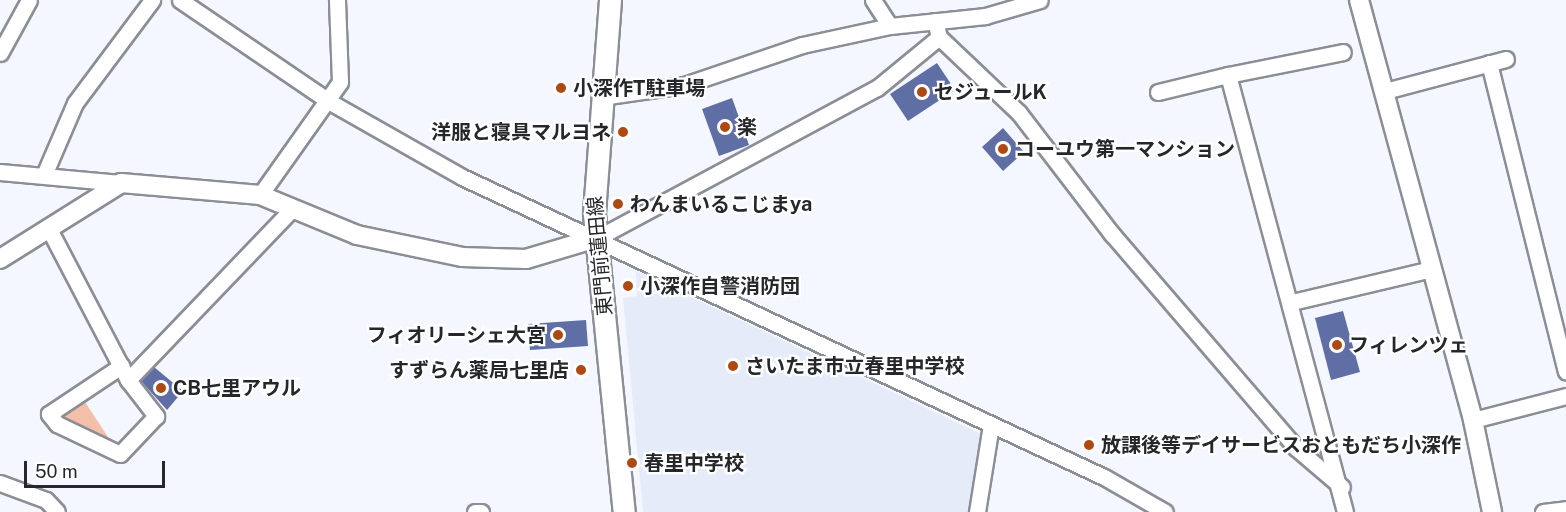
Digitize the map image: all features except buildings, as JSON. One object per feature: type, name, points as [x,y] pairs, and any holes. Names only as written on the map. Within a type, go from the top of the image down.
[{"type":"main road","name":"東門前蓮田線","points":[[610,0],[593,192],[624,512]]},
{"type":"street","points":[[0,52],[29,0]]},
{"type":"street","points":[[44,175],[75,103],[152,0]]},
{"type":"street","points":[[180,0],[330,102],[462,177],[597,238],[1104,477],[1165,512]]},
{"type":"street","points":[[200,0],[205,16]]},
{"type":"street","points":[[260,195],[330,102],[340,82],[337,0]]},
{"type":"street","points":[[873,0],[890,26]]},
{"type":"street","points":[[601,97],[684,85],[802,45],[890,26],[985,16],[1040,0]]},
{"type":"street","points":[[1359,0],[1473,420],[1492,512]]},
{"type":"street","points":[[935,21],[939,37],[994,85],[1112,234],[1296,448],[1342,487]]},
{"type":"street","points":[[0,172],[260,195],[357,235],[462,257],[526,259],[597,238],[877,88],[939,37]]},
{"type":"street","points":[[1158,92],[1227,75],[1343,52]]},
{"type":"street","points":[[1384,91],[1506,59]]},
{"type":"street","points":[[1489,63],[1566,372]]},
{"type":"street","points":[[1227,75],[1342,487],[1345,512]]},
{"type":"street","points":[[0,259],[48,226],[121,183]]},
{"type":"street","points":[[128,380],[293,208]]},
{"type":"street","points":[[48,226],[121,366],[128,380],[156,416],[120,454],[57,424],[50,414],[121,366]]},
{"type":"street","points":[[1292,302],[1432,269]]},
{"type":"street","points":[[1473,420],[1566,396]]},
{"type":"street","points":[[977,512],[991,425]]},
{"type":"street","points":[[0,483],[46,500],[57,512]]},
{"type":"street","points":[[1543,512],[1566,510]]},
{"type":"street","points":[[475,512],[481,512]]},
{"type":"shaded area","name":"さいたま市立春里中学校","points":[[636,271],[981,434],[969,512],[643,512],[623,298],[637,296]]},
{"type":"shaded area","points":[[83,399],[112,443],[62,421],[61,412]]},
{"type":"place","name":"小深作T駐車場","points":[[561,88]]},
{"type":"place","name":"セジュールK","points":[[922,92]]},
{"type":"place","name":"楽","points":[[725,127]]},
{"type":"place","name":"洋服と寝具マルヨネ","points":[[623,132]]},
{"type":"place","name":"コーユウ第一マンション","points":[[1003,149]]},
{"type":"place","name":"わんまいるこじまya","points":[[618,204]]},
{"type":"place","name":"小深作自警消防団","points":[[628,286]]},
{"type":"place","name":"フィオリーシェ大宮","points":[[558,335]]},
{"type":"place","name":"フィレンツェ","points":[[1337,345]]},
{"type":"place","name":"さいたま市立春里中学校","points":[[733,366]]},
{"type":"place","name":"すずらん薬局七里店","points":[[581,370]]},
{"type":"place","name":"CB七里アウル","points":[[161,388]]},
{"type":"place","name":"放課後等デイサービスおともだち小深作","points":[[1089,445]]},
{"type":"place","name":"春里中学校","points":[[632,463]]}]
